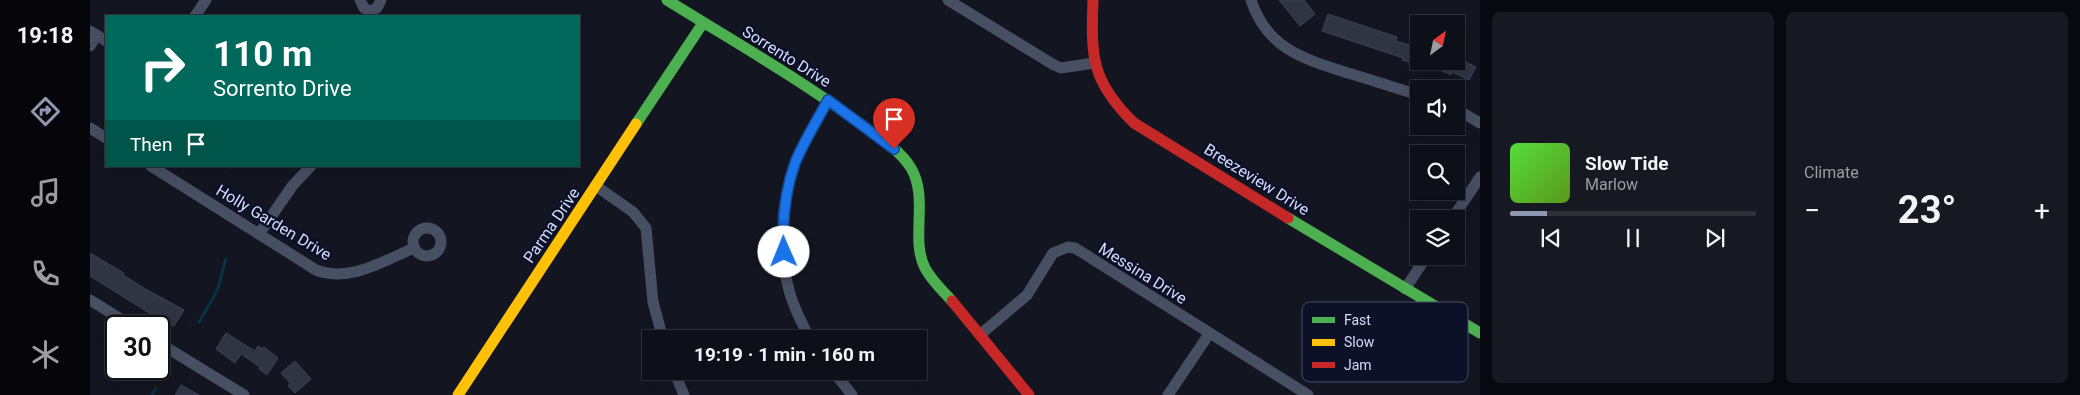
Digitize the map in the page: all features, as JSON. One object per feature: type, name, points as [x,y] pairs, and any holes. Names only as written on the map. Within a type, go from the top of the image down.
[{"type":"street","points":[[196,15],[206,0]]},
{"type":"street","points":[[360,0],[364,8],[370,10],[377,8],[381,0]]},
{"type":"street","name":"Sorrento Drive","points":[[667,0],[828,100],[894,149],[911,168],[920,201],[920,248],[925,268],[981,334],[1029,395]]},
{"type":"street","points":[[948,0],[1054,65],[1071,67],[1094,63]]},
{"type":"street","name":"Breezeview Drive","points":[[1094,0],[1092,44],[1094,63],[1104,89],[1134,123],[1426,302]]},
{"type":"street","points":[[1250,0],[1268,33],[1294,53],[1316,63],[1410,92]]},
{"type":"street","name":"Parma Drive","points":[[458,395],[703,23]]},
{"type":"street","points":[[90,46],[98,36]]},
{"type":"street","points":[[806,330],[788,289],[784,252],[784,215],[790,180],[796,162],[828,100]]},
{"type":"street","points":[[1465,115],[1480,123]]},
{"type":"street","points":[[90,128],[105,137]]},
{"type":"street","name":"Holly Garden Drive","points":[[153,167],[316,270],[336,275],[358,272],[414,248]]},
{"type":"street","points":[[259,234],[293,185],[310,167]]},
{"type":"street","points":[[1458,210],[1480,177]]},
{"type":"street","points":[[596,186],[632,212],[646,228],[653,302],[661,330]]},
{"type":"street","name":"Messina Drive","points":[[981,334],[1027,295],[1053,253],[1068,246],[1075,248],[1308,395]]},
{"type":"street","points":[[1405,290],[1421,265]]},
{"type":"street","points":[[90,300],[114,315]]},
{"type":"street","name":"Breezeview Drive","points":[[1468,326],[1480,333]]},
{"type":"street","points":[[1168,395],[1209,334]]},
{"type":"street","points":[[170,350],[244,395]]},
{"type":"street","points":[[678,380],[684,395]]},
{"type":"street","points":[[840,380],[852,395]]},
{"type":"building","points":[[1279,0],[1304,0],[1315,14],[1300,26]]},
{"type":"building","points":[[1328,14],[1397,37],[1396,41],[1410,45],[1410,62],[1402,60],[1403,58],[1322,31]]},
{"type":"building","points":[[1465,62],[1476,67],[1469,80],[1452,72],[1451,75],[1442,71],[1465,70]]},
{"type":"building","points":[[90,253],[124,273],[123,275],[142,287],[184,310],[174,326],[170,324],[170,315],[152,315],[90,276]]},
{"type":"building","points":[[226,333],[255,351],[258,346],[263,349],[264,347],[278,358],[267,375],[259,369],[260,367],[241,354],[235,363],[216,349]]},
{"type":"building","points":[[295,361],[311,379],[295,393],[288,386],[290,383],[281,373]]},
{"type":"building","points":[[181,385],[199,395],[175,395]]},
{"type":"waterway","points":[[199,322],[217,291],[226,259]]},
{"type":"waterway","points":[[152,395],[156,388]]},
{"type":"traffic: fast","points":[[667,0],[815,92],[882,139],[901,155],[911,168],[919,192],[919,244],[921,257],[930,277],[952,301]]},
{"type":"traffic: fast","points":[[636,124],[703,23]]},
{"type":"traffic: fast","points":[[1288,218],[1428,302]]},
{"type":"traffic: fast","points":[[1468,326],[1480,333]]},
{"type":"traffic: slow","points":[[458,395],[636,124]]},
{"type":"traffic: jam","points":[[1093,0],[1093,37],[1097,67],[1109,94],[1120,108],[1134,123],[1288,218]]},
{"type":"traffic: jam","points":[[952,301],[1029,395]]},
{"type":"route","points":[[784,252],[784,215],[790,180],[805,143],[828,100],[894,149]]}]
